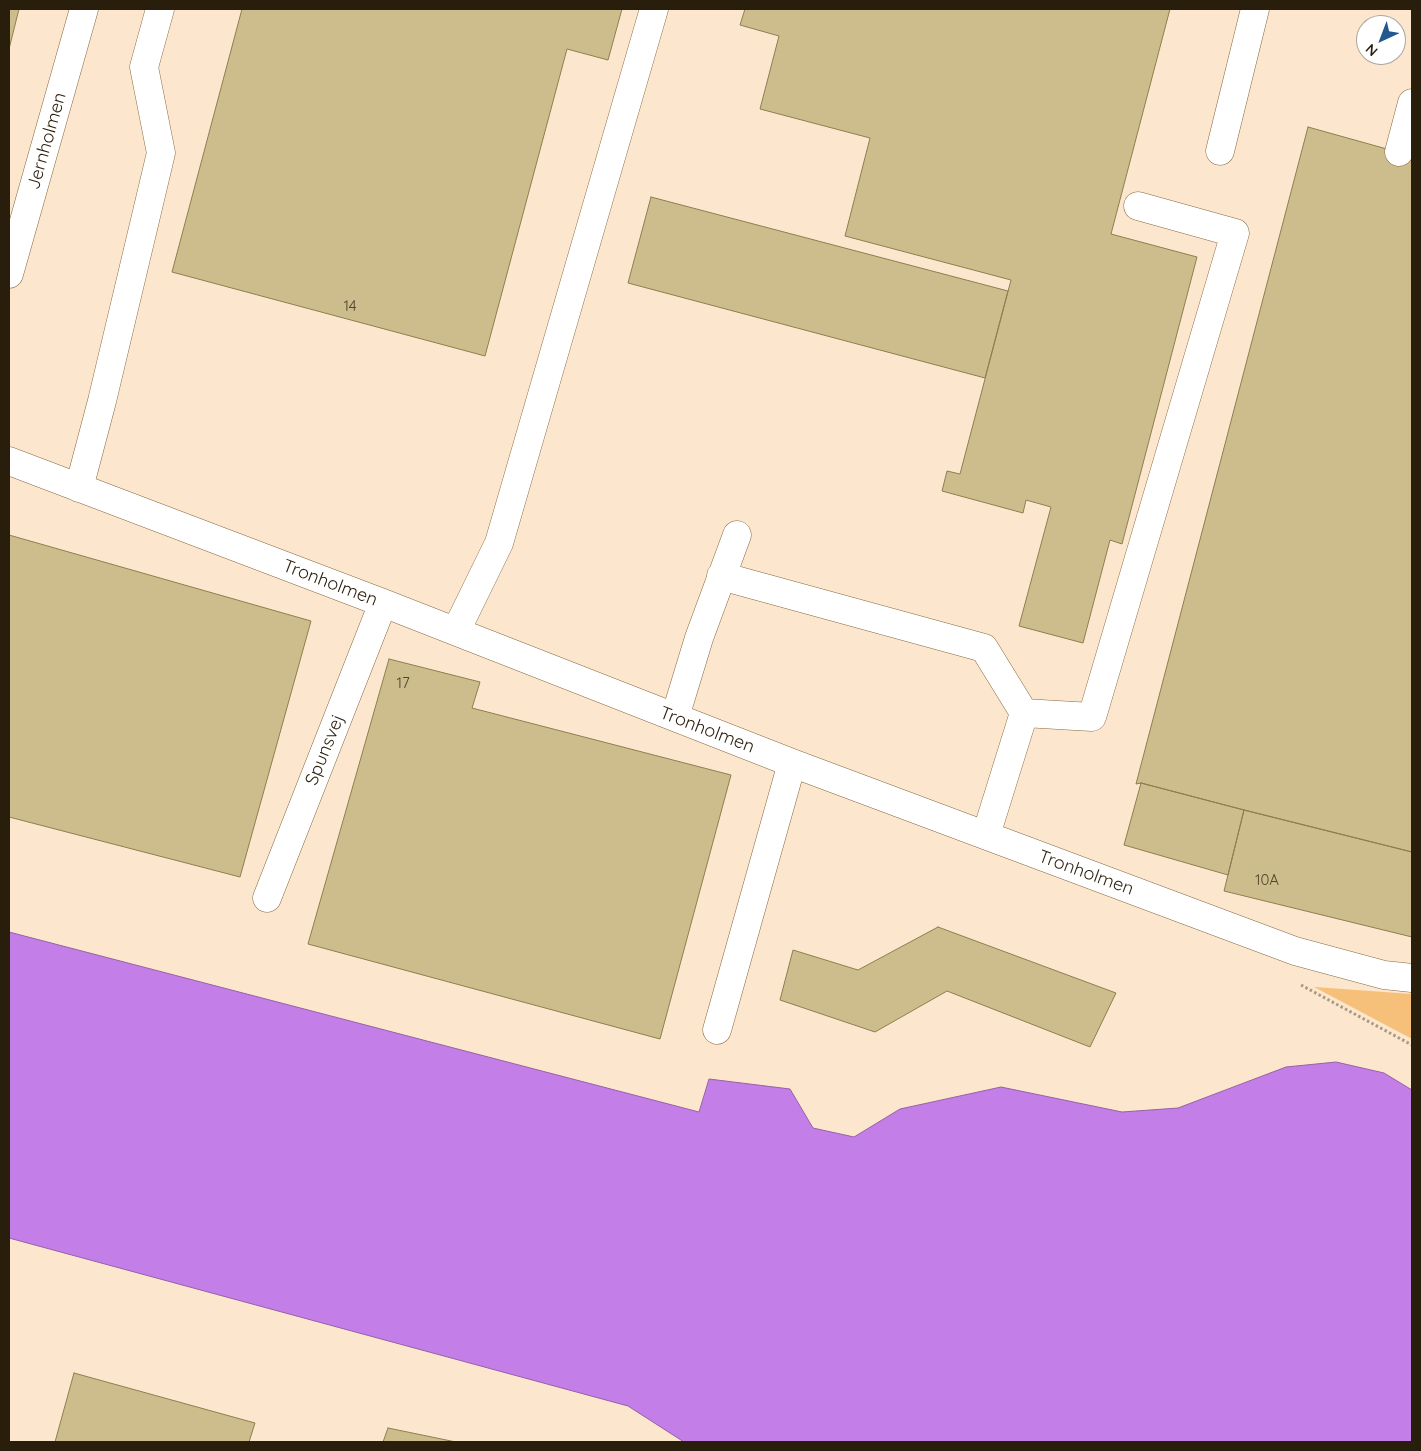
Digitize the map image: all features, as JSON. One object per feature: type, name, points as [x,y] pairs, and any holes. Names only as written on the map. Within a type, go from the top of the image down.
[{"type":"street","name":"Jernholmen","points":[[9,274],[84,9]]},
{"type":"street","points":[[79,488],[102,401],[160,153],[144,67],[160,9]]},
{"type":"street","points":[[456,631],[499,543],[654,9]]},
{"type":"street","points":[[1220,151],[1255,9]]},
{"type":"street","points":[[1399,152],[1412,103]]},
{"type":"street","points":[[1024,714],[1092,718],[1235,233],[1138,206]]},
{"type":"street","name":"Tronholmen","points":[[9,461],[456,631],[792,763],[1295,951],[1384,974],[1412,978]]},
{"type":"street","points":[[675,717],[698,638],[737,535]]},
{"type":"street","points":[[721,576],[984,648],[1024,714],[986,835]]},
{"type":"street","name":"Spunsvej","points":[[267,898],[383,603]]},
{"type":"street","points":[[717,1030],[792,763]]},
{"type":"path","points":[[1295,951],[1295,982],[1412,1045]]},
{"type":"shaded area","points":[[9,932],[699,1112],[709,1079],[790,1089],[813,1128],[854,1137],[900,1109],[1001,1087],[1122,1112],[1178,1108],[1286,1067],[1336,1062],[1384,1073],[1412,1090],[1412,1442],[684,1442],[628,1406],[9,1238]]},
{"type":"shaded area","points":[[1314,987],[1412,994],[1412,1039]]},
{"type":"building","points":[[9,9],[19,9],[9,49]]},
{"type":"building","points":[[242,9],[622,9],[608,60],[567,49],[485,356],[172,272]]},
{"type":"building","points":[[745,9],[1170,9],[1111,234],[1197,257],[1122,544],[1110,540],[1083,643],[1019,626],[1051,507],[1026,500],[1023,513],[942,491],[947,471],[960,474],[1011,280],[845,236],[870,138],[760,109],[779,36],[740,25]]},
{"type":"building","points":[[1308,127],[1412,156],[1412,852],[1141,783],[1136,784]]},
{"type":"building","points":[[651,197],[1008,291],[985,378],[628,283]]},
{"type":"building","points":[[9,535],[311,621],[240,877],[9,817]]},
{"type":"building","points":[[389,659],[480,682],[472,708],[731,775],[660,1039],[308,944]]},
{"type":"building","points":[[1141,783],[1244,810],[1228,875],[1124,845]]},
{"type":"building","points":[[1244,810],[1412,852],[1412,937],[1224,891]]},
{"type":"building","points":[[938,927],[1116,993],[1090,1047],[947,991],[875,1032],[780,1000],[793,950],[858,970]]},
{"type":"building","points":[[74,1373],[255,1423],[249,1442],[55,1442]]},
{"type":"building","points":[[388,1428],[456,1442],[383,1442]]}]
